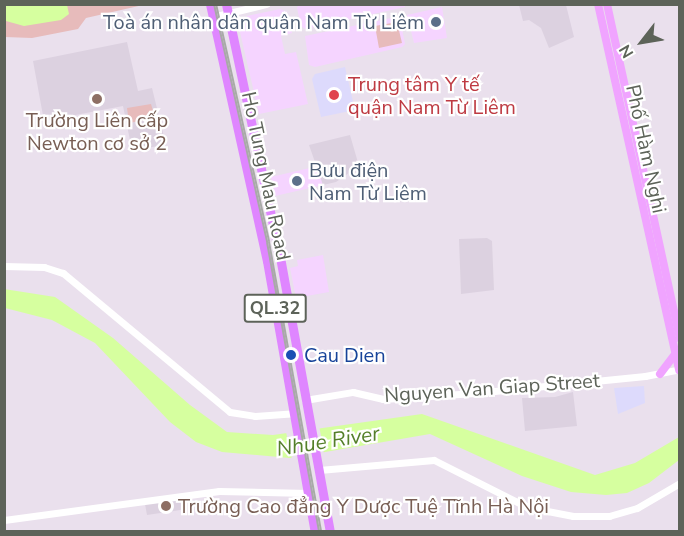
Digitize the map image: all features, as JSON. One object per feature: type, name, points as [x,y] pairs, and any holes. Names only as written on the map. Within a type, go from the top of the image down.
[{"type":"highway","name":"Ho Tung Mau Road","points":[[210,4],[270,281],[308,493]]},
{"type":"highway","name":"Ho Tung Mau Road","points":[[227,9],[284,278],[319,470]]},
{"type":"highway","points":[[246,162],[260,159]]},
{"type":"highway","points":[[254,204],[268,200]]},
{"type":"highway","points":[[270,281],[284,278]]},
{"type":"highway","name":"QL.32","points":[[319,470],[330,531]]},
{"type":"highway","name":"QL.32","points":[[308,493],[315,531]]},
{"type":"main road","name":"Phố Hàm Nghi","points":[[598,4],[679,369]]},
{"type":"main road","name":"Phố Hàm Nghi","points":[[607,4],[680,338]]},
{"type":"main road","points":[[660,374],[675,354]]},
{"type":"street","points":[[212,17],[227,9],[266,4]]},
{"type":"street","points":[[4,266],[44,267],[63,273],[230,412],[255,416],[294,413]]},
{"type":"street","name":"Nguyen Van Giap Street","points":[[305,400],[353,392],[383,399],[475,393],[660,374],[679,369]]},
{"type":"street","points":[[319,470],[434,460],[527,507],[575,516],[607,516],[637,508],[680,483]]},
{"type":"street","points":[[4,520],[219,491],[308,493]]},
{"type":"shaded area","points":[[299,4],[405,5],[405,7],[305,29],[301,26],[297,8]]},
{"type":"shaded area","points":[[4,5],[143,5],[86,18],[78,29],[32,38],[5,37]]},
{"type":"shaded area","points":[[519,5],[566,5],[574,37],[549,48],[541,28],[529,20],[523,21]]},
{"type":"shaded area","points":[[442,7],[447,38],[414,43],[407,15]]},
{"type":"shaded area","points":[[280,9],[287,12],[292,33],[281,36],[285,54],[296,52],[308,104],[259,114],[240,32],[247,16]]},
{"type":"shaded area","points":[[400,18],[405,44],[402,47],[315,67],[309,65],[305,36]]},
{"type":"shaded area","points":[[397,22],[402,43],[379,48],[375,26]]},
{"type":"shaded area","name":"Trường Liên cấp Newton cơ sở 2","points":[[127,42],[138,91],[152,88],[166,145],[132,150],[123,106],[44,121],[33,61]]},
{"type":"shaded area","name":"Trung tâm Y tế quận Nam Từ Liêm","points":[[345,67],[355,110],[321,117],[312,79],[315,74]]},
{"type":"shaded area","points":[[151,104],[155,118],[129,123],[127,108]]},
{"type":"shaded area","points":[[350,135],[359,166],[336,182],[323,185],[309,145]]},
{"type":"shaded area","name":"Bưu điện Nam Từ Liêm","points":[[318,166],[323,185],[275,196],[271,177]]},
{"type":"shaded area","points":[[487,238],[492,241],[494,290],[461,294],[459,239]]},
{"type":"shaded area","points":[[323,255],[329,292],[296,298],[290,268],[298,266],[297,260]]},
{"type":"shaded area","points":[[644,386],[645,403],[618,414],[614,388]]},
{"type":"shaded area","points":[[573,392],[577,426],[525,431],[522,398],[555,397]]},
{"type":"shaded area","name":"Trường Cao đẳng Y Dược Tuệ Tĩnh Hà Nội","points":[[185,498],[187,509],[147,515],[145,504]]},
{"type":"water","points":[[4,5],[67,5],[69,14],[61,20],[24,26],[6,21]]},
{"type":"water","name":"Nhue River","points":[[4,289],[55,297],[113,338],[190,405],[227,432],[273,435],[422,414],[595,475],[635,463],[679,437],[679,460],[649,483],[627,493],[606,495],[571,492],[522,476],[430,434],[290,458],[222,452],[196,442],[170,422],[95,343],[52,320],[5,308]]},
{"type":"pier","points":[[319,425],[324,453],[292,459],[286,432]]},
{"type":"railway","points":[[215,4],[268,242],[320,532]]},
{"type":"place","name":"Toà án nhân dân quận Nam Từ Liêm","points":[[436,22]]},
{"type":"place","name":"Trung tâm Y tế quận Nam Từ Liêm","points":[[334,95]]},
{"type":"place","name":"Trường Liên cấp Newton cơ sở 2","points":[[97,99]]},
{"type":"place","name":"Bưu điện Nam Từ Liêm","points":[[297,181]]},
{"type":"place","name":"Cau Dien","points":[[291,355]]},
{"type":"place","name":"Trường Cao đẳng Y Dược Tuệ Tĩnh Hà Nội","points":[[166,506]]}]
